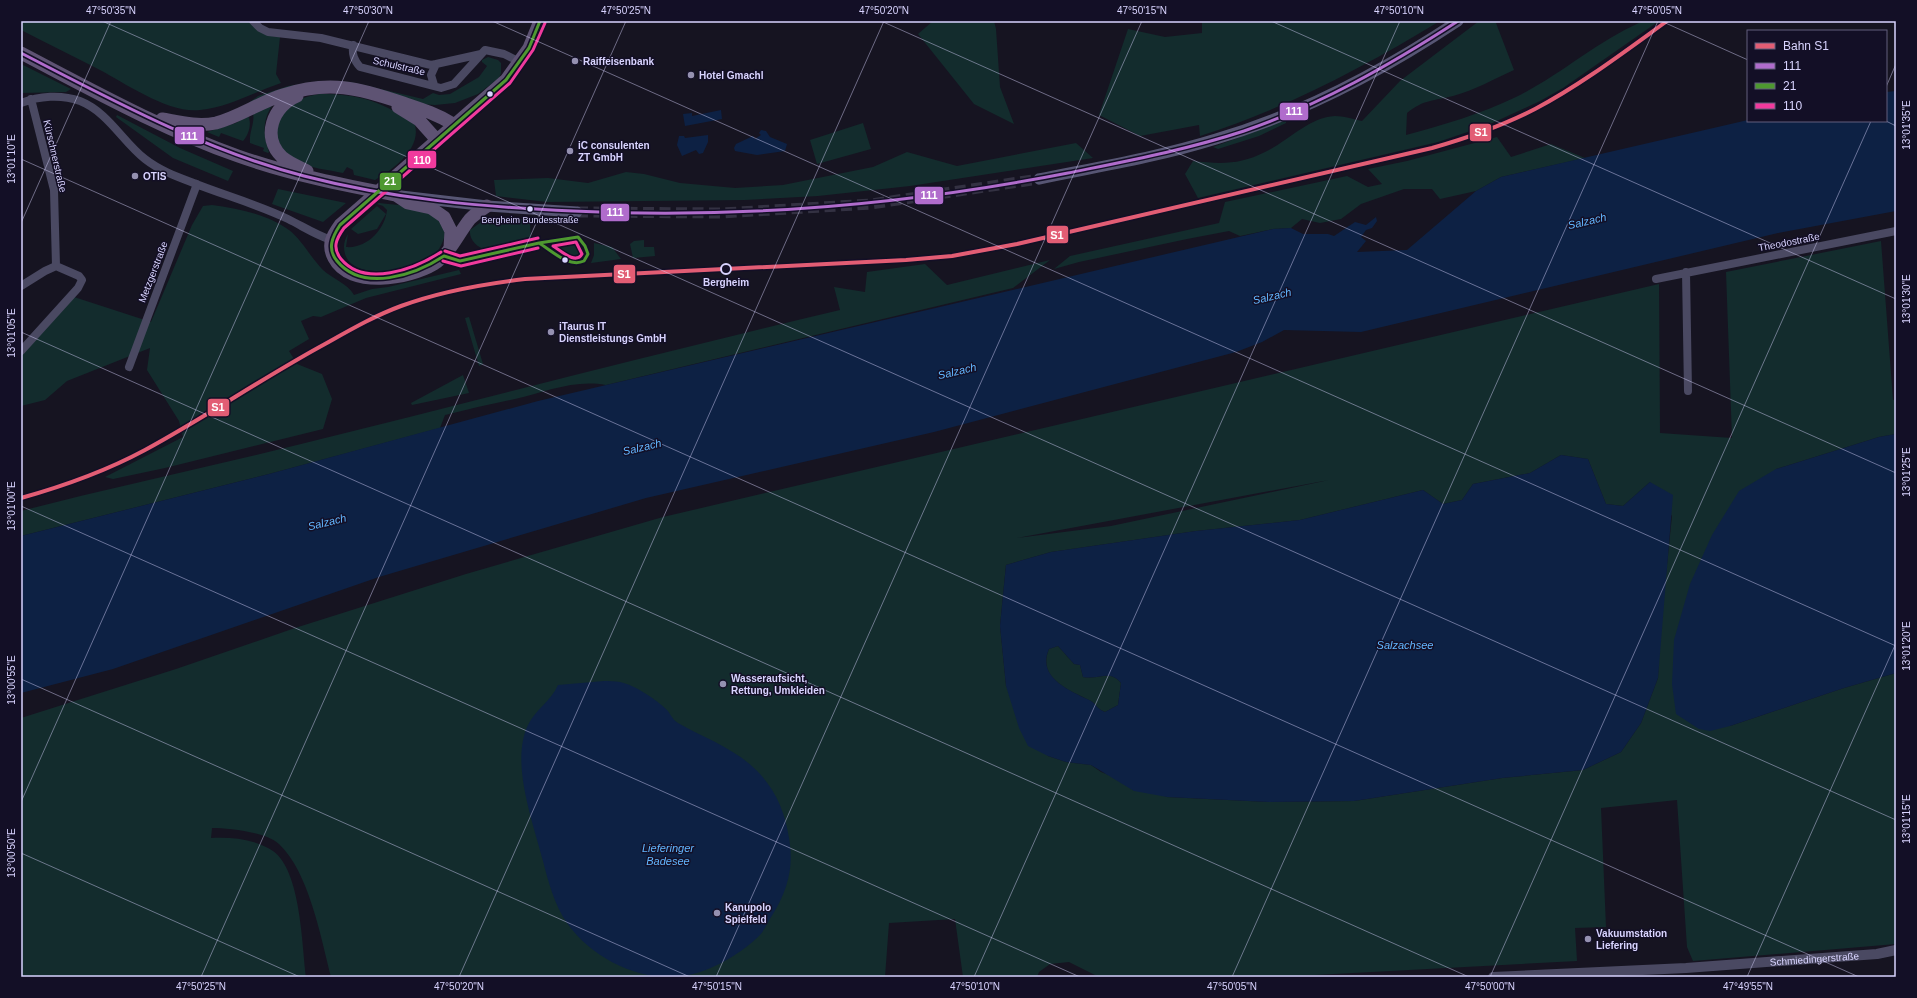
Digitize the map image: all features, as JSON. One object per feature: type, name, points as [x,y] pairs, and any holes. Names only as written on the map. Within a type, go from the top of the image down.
[{"type":"main road","points":[[486,206],[470,219],[450,248],[434,264],[417,271],[400,275],[369,278],[356,276],[341,268],[331,254],[331,240],[340,225],[453,124],[502,84],[520,62],[529,48],[540,21]]},
{"type":"main road","points":[[1039,179],[1180,149],[1218,139],[1278,118],[1374,74],[1458,21]]},
{"type":"main road","points":[[21,53],[142,115],[236,155],[282,170],[336,184],[396,195],[486,206],[577,212]]},
{"type":"main road","points":[[142,115],[196,124],[215,123],[289,93],[320,86],[341,86],[379,94],[434,113],[453,124]]},
{"type":"main road","points":[[336,184],[288,162],[276,148],[271,132],[271,124],[278,109],[288,100],[305,93],[320,91],[338,91],[358,94],[409,113],[419,120],[436,140]]},
{"type":"main road","points":[[396,195],[408,203],[431,208],[444,217],[451,231],[450,248]]},
{"type":"street","name":"Schulstraße","points":[[254,21],[260,28],[268,32],[298,34],[353,45],[431,65],[481,54]]},
{"type":"street","name":"Schulstraße","points":[[353,45],[354,58],[360,67],[441,88],[454,84],[485,50],[504,54],[520,62]]},
{"type":"street","name":"Schulstraße","points":[[434,85],[431,75],[436,64]]},
{"type":"street","points":[[21,103],[31,99],[44,97],[80,101],[91,107],[105,118],[145,159],[164,172],[288,219],[314,235],[331,240]]},
{"type":"street","name":"Kürschnerstraße","points":[[31,99],[54,190],[56,266]]},
{"type":"street","name":"Metzgerstraße","points":[[129,367],[197,184]]},
{"type":"street","name":"Theodostraße","points":[[1656,279],[1896,231]]},
{"type":"street","points":[[21,286],[56,266],[79,276],[82,280],[78,288],[21,351]]},
{"type":"street","points":[[1686,272],[1688,391]]},
{"type":"street","name":"Schmiedingerstraße","points":[[1493,977],[1686,968],[1877,954],[1896,950]]},
{"type":"green space","points":[[21,21],[248,21],[262,33],[280,37],[276,74],[281,83],[221,106],[200,110],[188,110],[175,107],[148,97],[100,70],[21,30]]},
{"type":"green space","points":[[933,21],[994,21],[996,29],[1000,87],[1014,124],[974,104],[918,34]]},
{"type":"green space","points":[[1202,21],[1440,21],[1382,55],[1323,86],[1263,113],[1200,136],[1199,125],[1140,136],[1099,115],[1128,29],[1165,37],[1202,33]]},
{"type":"green space","points":[[1479,21],[1498,21],[1496,23],[1514,70],[1469,91],[1429,101],[1413,108],[1407,113],[1406,135],[1462,119],[1503,103],[1532,89],[1624,30],[1643,21],[1659,21],[1563,88],[1540,101],[1488,125],[1438,142],[1198,198],[1185,174],[1193,161],[1221,163],[1238,161],[1256,156],[1273,148],[1307,125],[1325,117],[1338,116],[1362,121],[1400,81]]},
{"type":"green space","points":[[488,57],[498,60],[501,63],[501,73],[499,78],[478,94],[455,103],[435,105],[420,104],[362,87],[247,104],[258,96],[288,86],[321,81],[351,82],[423,99],[433,93],[439,95],[450,94],[479,77],[487,66],[482,62],[482,60]]},
{"type":"green space","points":[[21,64],[71,89],[66,92],[21,93]]},
{"type":"green space","points":[[319,94],[359,97],[370,100],[392,110],[415,125],[416,134],[410,150],[398,164],[375,180],[354,175],[353,170],[347,167],[343,173],[320,169],[297,162],[286,153],[278,141],[278,119],[281,112],[288,105],[304,98]]},
{"type":"green space","points":[[273,104],[269,110],[265,122],[268,153],[263,151],[264,148],[250,143],[250,139],[253,113]]},
{"type":"green space","points":[[117,115],[180,148],[233,171],[228,181],[173,158],[116,117]]},
{"type":"green space","points":[[248,115],[250,122],[249,129],[243,141],[221,133],[219,137],[207,132],[236,123]]},
{"type":"green space","points":[[1286,120],[1286,123],[1259,136],[1218,149],[1213,147]]},
{"type":"green space","points":[[863,123],[871,149],[817,164],[810,140]]},
{"type":"green space","points":[[1497,137],[1511,157],[1551,144],[1585,158],[1501,177],[1476,191],[1440,199],[1432,189],[1404,189],[1361,204],[1341,219],[1320,223],[1302,219],[1291,228],[1273,229],[1240,236],[1229,231],[1079,262],[1054,269],[1070,256],[1219,223],[1225,202],[1347,176],[1368,187],[1382,184],[1368,169],[1407,161]]},
{"type":"green space","points":[[1076,143],[1093,158],[910,186],[818,196],[745,200],[547,202],[496,196],[494,180],[548,178],[588,183],[626,172],[644,174],[680,183],[735,188],[783,185],[873,167],[907,152],[957,166]]},
{"type":"green space","points":[[278,189],[346,203],[323,222],[272,204]]},
{"type":"green space","points":[[377,204],[409,206],[428,212],[436,217],[445,234],[439,249],[431,256],[419,262],[390,270],[375,271],[362,269],[351,263],[344,251],[344,244],[348,234],[346,247],[361,245],[373,237],[383,224],[387,210],[383,206]]},
{"type":"green space","points":[[212,205],[232,208],[262,216],[289,230],[294,234],[323,270],[348,287],[354,295],[372,289],[388,287],[459,270],[461,274],[366,298],[321,317],[313,316],[301,321],[309,339],[289,351],[297,364],[322,374],[332,399],[323,429],[165,468],[113,479],[105,477],[183,437],[179,421],[147,370],[150,348],[67,381],[45,400],[21,406],[21,356],[74,297],[151,322],[192,225],[203,206]]},
{"type":"green space","points":[[377,206],[386,214],[377,229],[358,234],[351,229]]},
{"type":"green space","points":[[522,219],[522,222],[530,223],[531,239],[486,250],[472,240],[470,230],[484,220]]},
{"type":"green space","points":[[644,240],[644,247],[654,247],[655,256],[633,258],[630,244],[634,241]]},
{"type":"green space","points":[[1881,241],[1893,400],[1896,399],[1896,434],[1879,437],[1776,469],[1730,726],[1844,688],[1896,673],[1896,944],[1693,961],[1687,947],[1677,800],[1601,808],[1606,927],[1575,928],[1577,961],[1278,977],[1099,977],[1069,962],[1050,964],[1039,972],[1037,977],[963,977],[955,919],[889,923],[885,977],[331,977],[318,925],[306,888],[289,856],[279,844],[265,836],[237,830],[212,828],[211,838],[251,841],[273,851],[282,861],[295,891],[301,928],[306,977],[21,977],[21,718],[176,669],[295,628],[466,574],[663,517],[1659,284],[1660,433],[1732,438],[1726,272]],"holes":[[[1561,455],[1588,459],[1606,504],[1623,506],[1650,482],[1672,516],[1660,633],[1658,678],[1641,723],[1621,752],[1583,770],[1502,778],[1354,801],[1269,802],[1167,797],[1101,772],[1091,765],[1066,762],[1048,756],[1006,686],[1000,626],[1006,565],[1051,552],[1196,531],[1300,520],[1423,490],[1443,504],[1462,500],[1473,484],[1530,473]],[[1329,480],[1111,526],[1017,538]]]},
{"type":"green space","points":[[569,242],[579,246],[581,250],[579,255],[566,253],[556,245]]},
{"type":"green space","points":[[594,243],[612,247],[621,259],[591,263],[594,255]]},
{"type":"green space","points":[[1050,260],[1013,288],[606,385],[583,384],[560,387],[445,415],[440,428],[269,474],[21,536],[21,511],[228,462],[840,310],[834,287],[865,292],[867,272],[925,264],[947,285]]},
{"type":"green space","points":[[469,317],[483,364],[479,366],[465,318]]},
{"type":"green space","points":[[463,375],[469,393],[412,405],[411,403]]},
{"type":"green space","points":[[1058,646],[1074,664],[1080,665],[1083,677],[1089,678],[1108,676],[1117,679],[1121,683],[1118,705],[1105,712],[1091,701],[1066,688],[1058,682],[1047,668],[1046,659],[1049,649]]},
{"type":"water","name":"Salzach","points":[[1896,91],[1896,211],[1778,233],[1361,332],[1284,330],[1262,342],[1236,352],[934,432],[646,498],[379,577],[113,669],[21,693],[21,536],[269,474],[538,401],[1273,229],[1291,228],[1303,234],[1328,234],[1334,236],[1355,222],[1366,225],[1376,217],[1377,221],[1372,228],[1366,230],[1361,237],[1366,241],[1357,252],[1407,250],[1476,191],[1501,177],[1747,120],[1747,122],[1887,122],[1887,92]]},
{"type":"water","points":[[721,110],[722,119],[685,126],[683,114],[692,113],[692,116]]},
{"type":"water","points":[[761,130],[766,131],[770,137],[787,144],[785,151],[757,155],[735,151],[734,148],[736,144],[753,136],[755,139],[761,135],[759,133]]},
{"type":"water","points":[[708,135],[708,142],[703,153],[699,154],[696,150],[682,156],[677,145],[679,136],[684,136],[685,138]]},
{"type":"water","points":[[1896,434],[1896,673],[1710,731],[1699,729],[1676,714],[1672,684],[1674,640],[1690,584],[1712,535],[1739,491],[1776,469],[1879,437]]},
{"type":"water","name":"Salzachsee","points":[[1561,455],[1588,459],[1606,504],[1623,506],[1650,482],[1673,495],[1658,678],[1641,723],[1621,752],[1583,770],[1502,778],[1354,801],[1269,802],[1167,797],[1134,791],[1091,765],[1066,762],[1048,756],[1028,746],[1019,728],[1006,686],[1000,626],[1006,565],[1051,552],[1196,531],[1300,520],[1423,490],[1443,504],[1462,500],[1473,484],[1530,473]],"holes":[[[1058,646],[1074,664],[1080,665],[1083,677],[1089,678],[1108,676],[1117,679],[1121,683],[1118,705],[1105,712],[1091,701],[1065,688],[1051,676],[1047,668],[1046,659],[1049,649]]]},
{"type":"water","name":"Lieferinger Badesee","points":[[604,681],[620,682],[639,690],[663,706],[678,723],[721,745],[751,765],[771,788],[783,812],[789,838],[791,859],[783,896],[759,936],[732,957],[700,972],[677,977],[661,977],[646,975],[616,964],[602,956],[577,935],[567,923],[555,901],[525,792],[521,756],[523,740],[531,719],[555,691],[558,685]]},
{"type":"tunnel","points":[[577,212],[722,213],[871,204],[1039,179]]},
{"type":"rail line","name":"S1","points":[[21,498],[84,477],[130,458],[353,328],[391,310],[431,296],[494,283],[525,279],[906,260],[952,256],[1017,244],[1432,148],[1471,136],[1510,121],[1535,109],[1569,89],[1667,21]]},
{"type":"transit line","name":"21","points":[[444,256],[419,269],[404,274],[389,278],[375,278],[361,276],[348,271],[337,261],[331,248],[333,238],[340,225],[506,80],[529,48],[540,21]]},
{"type":"transit line","name":"111","points":[[21,53],[124,106],[195,138],[267,165],[337,184],[370,191],[438,201],[505,207],[635,213],[697,213],[822,207],[945,194],[1068,173],[1222,138],[1272,121],[1354,83],[1407,53],[1458,21]]},
{"type":"transit line","name":"110","points":[[441,252],[418,264],[404,269],[390,273],[376,274],[363,273],[351,268],[338,255],[336,244],[344,228],[510,83],[533,50],[545,23]]},
{"type":"transit line","name":"21","points":[[578,237],[585,246],[588,254],[584,261],[578,263],[561,258],[539,243],[578,237]]},
{"type":"transit line","name":"110","points":[[445,251],[460,256],[538,238]]},
{"type":"transit line","name":"110","points":[[576,242],[582,254],[576,258],[568,256],[553,246],[576,242]]},
{"type":"transit line","name":"21","points":[[444,256],[460,261],[539,243]]},
{"type":"transit line","name":"110","points":[[443,261],[461,266],[538,248]]},
{"type":"place","name":"Raiffeisenbank","points":[[575,61]]},
{"type":"place","name":"Hotel Gmachl","points":[[691,75]]},
{"type":"place","name":"iC consulenten ZT GmbH","points":[[570,151]]},
{"type":"place","name":"OTIS","points":[[135,176]]},
{"type":"place","name":"Bergheim Bundesstraße","points":[[530,209]]},
{"type":"place","name":"Bergheim","points":[[726,269]]},
{"type":"place","name":"iTaurus IT Dienstleistungs GmbH","points":[[551,332]]},
{"type":"place","name":"Wasseraufsicht, Rettung, Umkleiden","points":[[723,684]]},
{"type":"place","name":"Kanupolo Spielfeld","points":[[717,913]]},
{"type":"place","name":"Vakuumstation Liefering","points":[[1588,939]]}]
